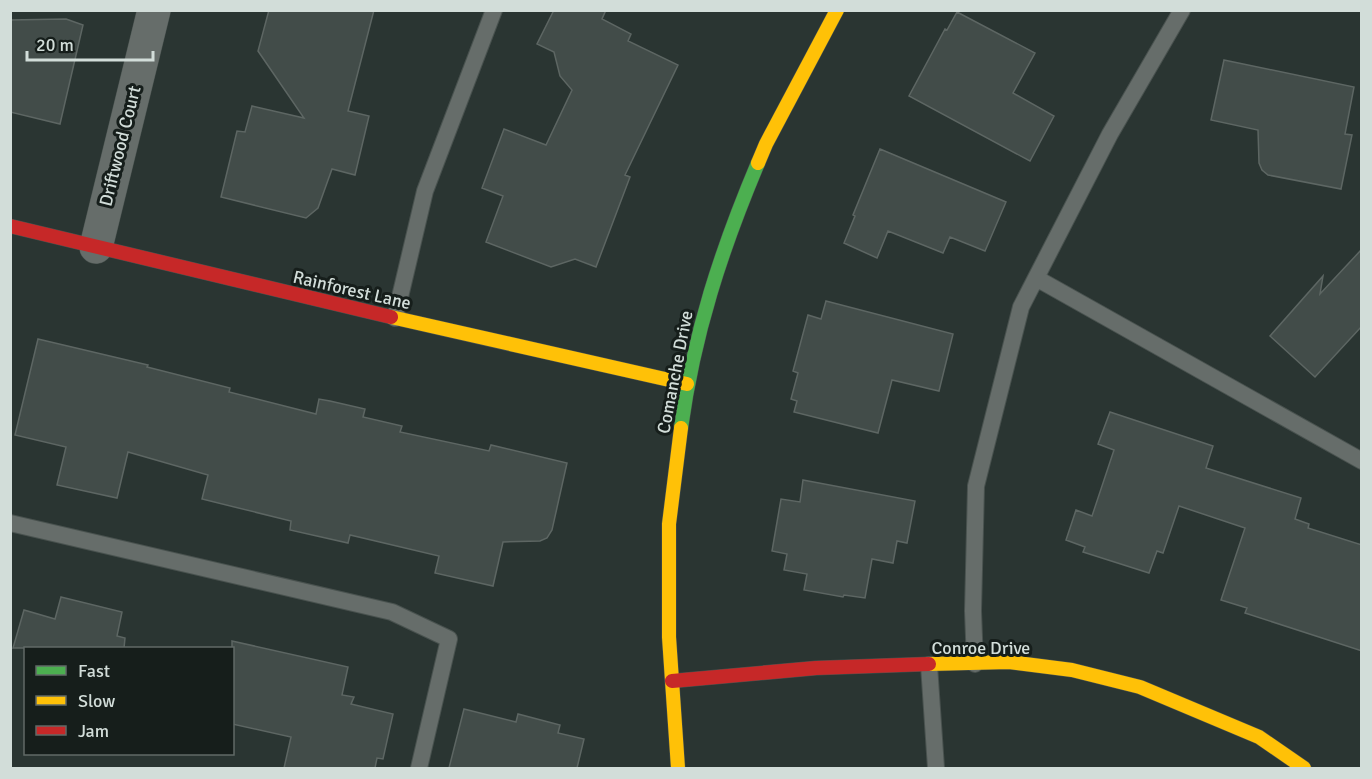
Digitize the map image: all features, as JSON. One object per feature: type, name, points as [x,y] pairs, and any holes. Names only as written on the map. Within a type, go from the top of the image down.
[{"type":"street","name":"Driftwood Court","points":[[96,248],[154,10]]},
{"type":"street","name":"Comanche Drive","points":[[678,768],[669,637],[669,524],[687,384],[704,310],[730,230],[766,144],[837,10]]},
{"type":"street","name":"Rainforest Lane","points":[[10,226],[395,318],[687,384]]},
{"type":"street","name":"Conroe Drive","points":[[672,681],[816,668],[1009,662],[1072,670],[1140,687],[1258,737],[1304,768]]},
{"type":"lane","points":[[395,318],[425,191],[494,10]]},
{"type":"lane","points":[[975,664],[973,610],[976,486],[1021,307],[1110,134],[1182,10]]},
{"type":"lane","points":[[1035,278],[1362,461]]},
{"type":"lane","points":[[10,523],[392,612],[449,639],[419,768]]},
{"type":"lane","points":[[929,665],[936,768]]},
{"type":"building","points":[[269,10],[374,10],[348,111],[369,116],[355,175],[332,169],[318,208],[306,218],[221,197],[237,131],[245,132],[252,106],[304,118],[258,51]]},
{"type":"building","points":[[554,10],[606,10],[602,19],[631,34],[628,41],[678,65],[625,175],[630,177],[596,267],[575,259],[551,267],[486,242],[503,196],[482,188],[504,129],[546,145],[572,90],[560,76],[554,52],[537,44]]},
{"type":"building","points":[[957,12],[1035,53],[1013,93],[1054,116],[1030,161],[909,96],[945,29],[947,30]]},
{"type":"building","points":[[66,19],[83,25],[60,124],[10,112],[10,20]]},
{"type":"building","points":[[1224,60],[1354,87],[1345,134],[1352,135],[1341,189],[1268,175],[1259,163],[1258,130],[1211,120]]},
{"type":"building","points":[[880,149],[1006,202],[985,251],[950,237],[943,253],[888,231],[877,258],[844,243]]},
{"type":"building","points":[[1362,249],[1362,326],[1315,377],[1270,336],[1323,276],[1320,294]]},
{"type":"building","points":[[826,301],[953,334],[939,391],[892,380],[878,433],[794,412],[797,401],[791,399],[798,373],[793,371],[808,315],[821,319]]},
{"type":"building","points":[[38,339],[148,365],[147,367],[230,388],[229,392],[316,414],[319,399],[330,401],[365,409],[363,417],[402,426],[400,432],[489,451],[491,445],[567,463],[552,530],[547,538],[540,541],[503,542],[493,586],[435,573],[439,556],[350,535],[348,543],[290,530],[291,521],[202,499],[208,475],[128,452],[117,498],[57,485],[66,447],[15,435]]},
{"type":"building","points":[[1110,412],[1213,446],[1206,468],[1301,498],[1295,519],[1309,524],[1308,528],[1362,545],[1362,651],[1245,613],[1247,608],[1221,600],[1245,528],[1179,506],[1163,553],[1157,551],[1149,573],[1083,552],[1085,547],[1066,540],[1076,510],[1092,516],[1114,450],[1098,444]]},
{"type":"building","points":[[803,480],[915,501],[907,543],[897,541],[893,563],[872,559],[865,598],[844,595],[843,597],[804,590],[807,574],[784,570],[787,554],[772,551],[781,499],[800,502]]},
{"type":"building","points":[[61,597],[122,612],[117,636],[125,638],[124,647],[13,648],[24,610],[55,619]]},
{"type":"building","points":[[232,641],[348,667],[342,695],[354,697],[351,704],[393,714],[383,759],[377,758],[375,768],[284,768],[291,737],[234,724],[234,647],[232,647]]},
{"type":"building","points":[[464,709],[516,722],[518,714],[560,725],[558,733],[584,739],[577,768],[449,768]]},
{"type":"traffic: fast","points":[[681,428],[693,359],[710,293],[732,228],[758,163]]},
{"type":"traffic: slow","points":[[758,163],[837,10]]},
{"type":"traffic: slow","points":[[391,317],[687,384]]},
{"type":"traffic: slow","points":[[678,768],[669,637],[669,524],[681,428]]},
{"type":"traffic: slow","points":[[929,664],[1009,662],[1072,670],[1140,687],[1259,737],[1304,768]]},
{"type":"traffic: jam","points":[[10,226],[391,317]]},
{"type":"traffic: jam","points":[[672,681],[816,668],[929,664]]}]
